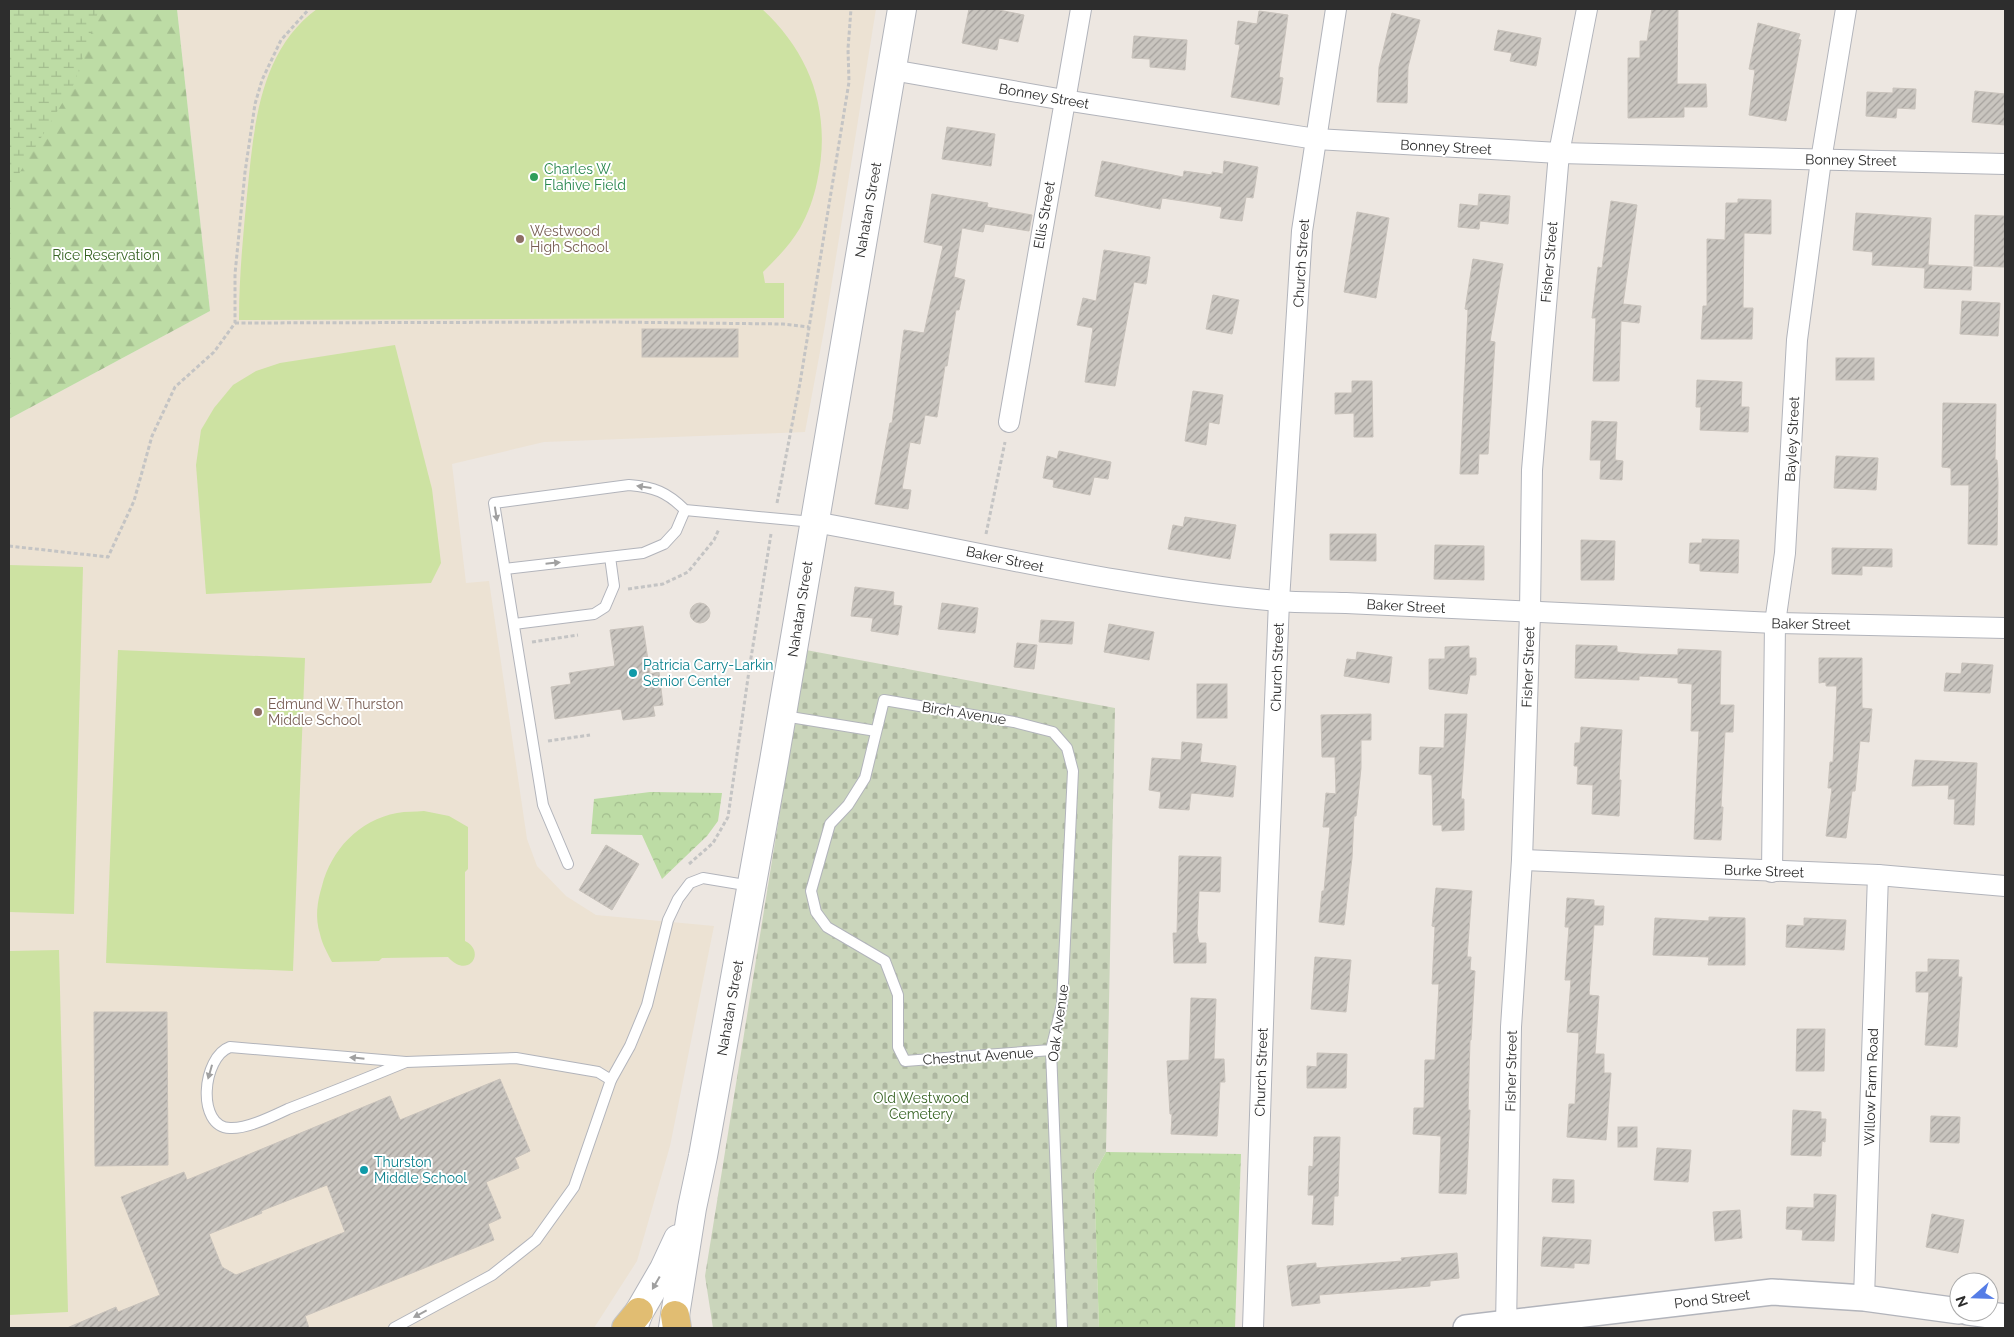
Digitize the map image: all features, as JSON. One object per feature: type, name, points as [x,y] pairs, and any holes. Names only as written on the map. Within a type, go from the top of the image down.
[{"type":"main road","name":"Nahatan Street","points":[[675,1324],[692,1208],[782,716],[902,9]]},
{"type":"main road","name":"Nahatan Street","points":[[633,1323],[664,1269],[692,1208]]},
{"type":"street","name":"Ellis Street","points":[[1008,422],[1081,9]]},
{"type":"street","name":"Church Street","points":[[1254,1328],[1266,912],[1279,601],[1302,231],[1336,9]]},
{"type":"street","name":"Fisher Street","points":[[1506,1326],[1511,1027],[1522,860],[1530,612],[1532,470],[1559,153],[1587,9]]},
{"type":"street","name":"Bayley Street","points":[[1772,872],[1774,623],[1786,553],[1797,340],[1821,160],[1846,9]]},
{"type":"street","name":"Bonney Street","points":[[892,70],[1064,100],[1316,139],[1559,153],[1821,160],[1927,160],[2005,164]]},
{"type":"street","name":"Baker Street","points":[[814,522],[980,553],[1062,571],[1173,589],[1279,601],[1774,623],[2005,628]]},
{"type":"street","name":"Burke Street","points":[[1522,860],[1878,875],[2005,886]]},
{"type":"street","name":"Willow Farm Road","points":[[1864,1298],[1878,875]]},
{"type":"street","name":"Pond Street","points":[[1466,1328],[1506,1326],[1772,1292],[1864,1298],[1949,1310]]},
{"type":"lane","points":[[568,864],[543,805],[494,503],[629,485],[651,487],[672,498],[685,510],[814,522]]},
{"type":"lane","points":[[505,569],[643,553],[664,544],[676,531],[685,510]]},
{"type":"lane","points":[[514,624],[594,614],[606,607],[614,586],[610,557]]},
{"type":"lane","name":"Birch Avenue","points":[[876,731],[884,700],[1014,722],[1053,732],[1067,748]]},
{"type":"lane","points":[[782,716],[876,731]]},
{"type":"lane","name":"Chestnut Avenue","points":[[876,731],[865,778],[848,805],[830,824],[812,891],[816,912],[827,927],[885,961],[898,995],[898,1047],[905,1061],[1051,1050]]},
{"type":"lane","name":"Oak Avenue","points":[[1062,1328],[1051,1050],[1062,1004],[1066,947],[1073,771],[1067,748]]},
{"type":"lane","points":[[394,1328],[492,1276],[536,1240],[574,1186],[611,1080],[630,1046],[647,1005],[668,920],[678,899],[690,883],[703,878],[752,886]]},
{"type":"lane","points":[[406,1062],[258,1122],[232,1128],[221,1127],[212,1119],[208,1102],[208,1076],[214,1059],[222,1050],[230,1047],[406,1062],[516,1058],[598,1072],[611,1080]]},
{"type":"path","points":[[9,546],[108,557],[134,501],[152,436],[176,387],[214,352],[236,323],[236,266],[245,172],[255,104],[262,80],[281,40],[309,9]]},
{"type":"path","points":[[236,323],[620,322],[783,324],[809,327]]},
{"type":"path","points":[[980,553],[989,525],[1008,422]]},
{"type":"path","points":[[624,589],[663,584],[688,572],[714,540],[724,514]]},
{"type":"path","points":[[532,651],[530,642],[580,634]]},
{"type":"path","points":[[546,741],[590,735]]},
{"type":"shaded area","name":"Edmund W. Thurston Middle School","points":[[177,9],[876,9],[825,325],[805,432],[544,442],[452,464],[466,583],[489,581],[527,839],[537,866],[566,896],[596,915],[714,926],[670,1146],[637,1261],[594,1328],[9,1328],[9,419],[210,311]]},
{"type":"green space","name":"Rice Reservation","points":[[9,9],[177,9],[210,311],[9,419]]},
{"type":"green space","points":[[9,9],[99,9],[74,84],[9,190]]},
{"type":"green space","name":"Charles W. Flahive Field","points":[[317,9],[762,9],[794,46],[805,66],[814,87],[822,133],[817,182],[808,211],[792,240],[763,272],[765,283],[784,283],[784,318],[239,320],[242,257],[250,170],[262,93],[282,47],[297,27]]},
{"type":"green space","points":[[395,345],[432,489],[441,563],[431,583],[206,594],[196,465],[201,430],[214,408],[233,385],[256,371],[280,363]]},
{"type":"green space","points":[[9,565],[83,567],[74,914],[9,912]]},
{"type":"green space","points":[[118,650],[305,658],[293,971],[106,963]]},
{"type":"green space","name":"Old Westwood Cemetery","points":[[806,650],[1115,708],[1106,1152],[1094,1174],[1099,1328],[713,1328],[705,1276]]},
{"type":"green space","points":[[650,792],[722,793],[718,821],[707,836],[662,879],[642,835],[591,834],[594,799]]},
{"type":"green space","points":[[424,811],[449,816],[468,827],[468,869],[465,872],[465,941],[474,951],[475,957],[472,962],[462,966],[448,957],[382,958],[379,961],[332,962],[321,938],[317,916],[320,892],[332,860],[349,839],[371,822],[397,813]]},
{"type":"green space","points":[[59,950],[68,1312],[9,1315],[9,951]]},
{"type":"green space","points":[[1106,1152],[1241,1154],[1235,1328],[1099,1328],[1094,1174]]},
{"type":"building","points":[[969,9],[994,9],[1024,15],[1018,42],[999,38],[997,50],[962,43]]},
{"type":"building","points":[[1652,9],[1678,9],[1677,84],[1706,84],[1707,107],[1684,107],[1684,117],[1628,118],[1628,58],[1640,58],[1640,41],[1647,41]]},
{"type":"building","points":[[1259,11],[1288,15],[1279,77],[1283,78],[1279,105],[1231,97],[1240,45],[1235,44],[1238,21],[1257,24]]},
{"type":"building","points":[[1392,13],[1420,20],[1408,67],[1407,103],[1377,102],[1379,67]]},
{"type":"building","points":[[1758,23],[1800,34],[1798,39],[1801,40],[1786,121],[1749,115],[1755,70],[1749,69]]},
{"type":"building","points":[[1498,30],[1541,38],[1536,66],[1510,61],[1512,53],[1494,50]]},
{"type":"building","points":[[1134,36],[1187,40],[1185,70],[1150,67],[1150,59],[1132,58]]},
{"type":"building","points":[[1893,88],[1916,89],[1915,109],[1897,108],[1896,118],[1866,116],[1867,92],[1893,93]]},
{"type":"building","points":[[1975,91],[2005,94],[2005,125],[1972,122]]},
{"type":"building","points":[[947,127],[995,134],[991,166],[942,159]]},
{"type":"building","points":[[1102,161],[1183,177],[1184,171],[1212,175],[1212,172],[1223,174],[1224,161],[1258,167],[1253,198],[1246,197],[1242,221],[1220,218],[1222,207],[1162,198],[1160,209],[1095,196]]},
{"type":"building","points":[[932,194],[988,203],[987,207],[1032,215],[1029,231],[985,224],[983,232],[962,228],[954,277],[965,280],[959,310],[956,310],[937,417],[925,415],[920,444],[910,442],[902,489],[911,490],[908,509],[875,504],[890,423],[892,423],[904,330],[924,333],[943,246],[924,242]]},
{"type":"building","points":[[1479,194],[1510,196],[1508,224],[1480,221],[1479,229],[1458,227],[1460,204],[1478,206]]},
{"type":"building","points":[[1738,199],[1771,200],[1771,234],[1744,233],[1743,308],[1753,308],[1752,339],[1701,339],[1703,306],[1707,306],[1707,239],[1725,240],[1726,203],[1738,203]]},
{"type":"building","points":[[1611,201],[1637,205],[1623,304],[1641,306],[1639,323],[1621,321],[1619,381],[1593,381],[1596,318],[1592,318],[1598,267],[1602,268]]},
{"type":"building","points":[[1357,212],[1389,218],[1376,298],[1344,292]]},
{"type":"building","points":[[1856,213],[1931,218],[1928,265],[1972,267],[1971,290],[1924,288],[1925,268],[1872,265],[1873,252],[1853,250]]},
{"type":"building","points":[[1975,215],[2005,216],[2005,267],[1974,266]]},
{"type":"building","points":[[1104,250],[1150,257],[1146,284],[1134,282],[1115,386],[1085,382],[1093,328],[1077,325],[1083,298],[1096,301]]},
{"type":"building","points":[[1473,259],[1503,264],[1490,341],[1495,342],[1488,454],[1479,454],[1478,474],[1460,474],[1468,310],[1465,309]]},
{"type":"building","points":[[1213,295],[1239,300],[1232,334],[1206,329]]},
{"type":"building","points":[[1962,301],[2000,303],[1998,336],[1960,334]]},
{"type":"building","points":[[642,329],[738,329],[738,357],[642,357]]},
{"type":"building","points":[[1836,358],[1874,358],[1874,380],[1836,380]]},
{"type":"building","points":[[1697,380],[1742,382],[1741,407],[1749,407],[1748,432],[1700,430],[1701,407],[1696,407]]},
{"type":"building","points":[[1352,381],[1372,381],[1373,437],[1354,437],[1354,413],[1335,414],[1335,393],[1352,393]]},
{"type":"building","points":[[1193,391],[1223,395],[1219,424],[1209,422],[1206,445],[1185,441]]},
{"type":"building","points":[[1943,403],[1996,404],[1997,545],[1968,544],[1969,485],[1951,485],[1951,468],[1942,467]]},
{"type":"building","points":[[1592,421],[1617,422],[1615,460],[1623,461],[1622,480],[1600,479],[1601,460],[1590,460]]},
{"type":"building","points":[[1059,451],[1111,462],[1108,479],[1094,477],[1090,495],[1053,487],[1054,480],[1043,478],[1047,456],[1057,459]]},
{"type":"building","points":[[1836,456],[1878,458],[1876,490],[1834,488]]},
{"type":"building","points":[[1185,517],[1236,525],[1230,559],[1168,549],[1173,525],[1183,527]]},
{"type":"building","points":[[1330,534],[1376,534],[1376,561],[1330,560]]},
{"type":"building","points":[[1702,539],[1739,540],[1738,573],[1700,571],[1700,564],[1689,563],[1690,543],[1702,543]]},
{"type":"building","points":[[1581,540],[1615,541],[1614,580],[1581,580]]},
{"type":"building","points":[[1435,545],[1484,546],[1484,580],[1434,579]]},
{"type":"building","points":[[1832,548],[1892,549],[1892,567],[1862,566],[1862,575],[1832,574]]},
{"type":"building","points":[[855,587],[894,592],[893,605],[902,606],[898,635],[871,631],[873,618],[851,616]]},
{"type":"building","points":[[700,603],[707,606],[710,613],[707,620],[700,623],[693,620],[690,613],[693,606]]},
{"type":"building","points":[[942,603],[978,608],[975,633],[938,629]]},
{"type":"building","points":[[1041,620],[1074,622],[1072,644],[1039,642]]},
{"type":"building","points":[[1109,624],[1154,632],[1149,660],[1104,652]]},
{"type":"building","name":"Patricia Carry-Larkin Senior Center","points":[[643,626],[650,674],[659,672],[663,705],[653,706],[655,716],[623,720],[621,709],[555,719],[551,687],[571,684],[569,673],[615,666],[610,630]]},
{"type":"building","points":[[1017,643],[1037,645],[1034,669],[1014,667]]},
{"type":"building","points":[[1576,645],[1617,646],[1617,652],[1640,654],[1678,655],[1678,649],[1721,651],[1720,705],[1734,705],[1733,732],[1725,732],[1721,840],[1694,839],[1699,731],[1691,731],[1692,684],[1678,683],[1678,678],[1639,676],[1639,680],[1575,678]]},
{"type":"building","points":[[1469,646],[1469,658],[1476,658],[1476,675],[1470,675],[1467,694],[1429,689],[1429,659],[1445,659],[1445,647]]},
{"type":"building","points":[[1357,652],[1392,657],[1389,683],[1344,676],[1347,659],[1356,660]]},
{"type":"building","points":[[1819,658],[1862,658],[1862,708],[1872,709],[1869,742],[1860,741],[1855,791],[1852,791],[1846,838],[1826,836],[1832,788],[1828,788],[1830,762],[1833,762],[1837,686],[1826,686],[1826,682],[1819,683]]},
{"type":"building","points":[[1962,663],[1993,665],[1990,693],[1944,691],[1946,673],[1961,674]]},
{"type":"building","points":[[1197,684],[1227,684],[1227,718],[1197,718]]},
{"type":"building","points":[[1371,714],[1371,740],[1361,740],[1361,768],[1356,816],[1354,816],[1352,858],[1344,925],[1319,922],[1330,827],[1323,827],[1326,793],[1336,794],[1335,757],[1322,757],[1321,715]]},
{"type":"building","points":[[1445,714],[1467,714],[1461,799],[1464,799],[1464,830],[1442,831],[1442,825],[1433,825],[1432,775],[1419,774],[1420,747],[1444,748]]},
{"type":"building","points":[[1581,727],[1622,730],[1619,816],[1592,814],[1593,785],[1577,784],[1578,766],[1574,766],[1575,743],[1580,743]]},
{"type":"building","points":[[1182,742],[1202,744],[1200,762],[1236,766],[1233,797],[1191,793],[1189,810],[1159,808],[1161,792],[1149,790],[1152,758],[1181,760]]},
{"type":"building","points":[[1915,760],[1977,763],[1974,825],[1954,824],[1955,799],[1948,799],[1949,785],[1912,786]]},
{"type":"building","points":[[606,845],[639,864],[612,910],[579,890]]},
{"type":"building","points":[[1179,856],[1221,857],[1220,892],[1199,891],[1197,933],[1199,943],[1206,943],[1206,963],[1174,963],[1173,933],[1177,933]]},
{"type":"building","points":[[1436,888],[1472,891],[1467,957],[1471,957],[1470,970],[1475,971],[1470,1040],[1468,1110],[1470,1110],[1466,1194],[1439,1193],[1441,1136],[1413,1134],[1414,1108],[1424,1108],[1425,1060],[1435,1060],[1439,984],[1432,984],[1435,927],[1432,926]]},
{"type":"building","points":[[1567,898],[1594,900],[1594,906],[1604,906],[1603,925],[1594,925],[1589,995],[1599,996],[1595,1054],[1604,1054],[1604,1073],[1611,1073],[1606,1140],[1567,1137],[1569,1104],[1575,1104],[1579,1033],[1567,1032],[1571,980],[1565,980],[1569,927],[1565,927]]},
{"type":"building","points":[[1709,917],[1745,918],[1745,965],[1708,965],[1709,957],[1653,955],[1655,918],[1709,921]]},
{"type":"building","points":[[1804,918],[1846,920],[1844,950],[1786,947],[1787,925],[1804,926]]},
{"type":"building","points":[[1315,957],[1351,960],[1346,1012],[1311,1009]]},
{"type":"building","points":[[1928,959],[1959,960],[1958,977],[1962,977],[1957,1047],[1925,1045],[1929,992],[1916,992],[1916,972],[1928,972]]},
{"type":"building","points":[[1191,998],[1216,999],[1214,1059],[1224,1059],[1225,1082],[1220,1082],[1217,1136],[1171,1134],[1172,1114],[1170,1114],[1167,1061],[1189,1060]]},
{"type":"building","points":[[94,1012],[167,1012],[168,1165],[95,1166]]},
{"type":"building","points":[[1797,1029],[1825,1029],[1824,1071],[1796,1071]]},
{"type":"building","points":[[1317,1053],[1347,1054],[1346,1088],[1307,1088],[1307,1066],[1317,1067]]},
{"type":"building","name":"Thurston Middle School","points":[[500,1079],[530,1151],[515,1158],[519,1168],[486,1182],[501,1218],[488,1224],[494,1240],[305,1316],[309,1328],[67,1328],[116,1307],[118,1312],[160,1295],[121,1197],[184,1172],[187,1180],[390,1096],[400,1120]],"holes":[[[327,1185],[345,1232],[236,1275],[222,1267],[209,1234]]]},
{"type":"building","points":[[1793,1110],[1821,1112],[1821,1119],[1826,1119],[1825,1142],[1822,1141],[1821,1156],[1791,1155]]},
{"type":"building","points":[[1931,1116],[1960,1117],[1959,1143],[1930,1142]]},
{"type":"building","points":[[1618,1127],[1637,1127],[1637,1147],[1618,1147]]},
{"type":"building","points":[[1314,1137],[1340,1137],[1338,1196],[1334,1196],[1333,1225],[1312,1224],[1314,1195],[1308,1195],[1309,1166],[1313,1167]]},
{"type":"building","points":[[1657,1148],[1691,1150],[1688,1182],[1654,1180]]},
{"type":"building","points":[[1553,1179],[1574,1180],[1574,1203],[1552,1202]]},
{"type":"building","points":[[1814,1194],[1836,1195],[1834,1241],[1802,1240],[1803,1230],[1786,1229],[1787,1207],[1814,1208]]},
{"type":"building","points":[[1740,1210],[1742,1238],[1715,1241],[1713,1212]]},
{"type":"building","points":[[1932,1214],[1964,1220],[1958,1253],[1926,1247]]},
{"type":"building","points":[[1543,1237],[1591,1240],[1589,1264],[1574,1263],[1574,1268],[1541,1266]]},
{"type":"building","points":[[1457,1253],[1459,1278],[1430,1281],[1430,1286],[1319,1295],[1320,1303],[1292,1306],[1287,1266],[1316,1263],[1316,1268],[1402,1261],[1401,1258]]},
{"type":"place","name":"Charles W. Flahive Field","points":[[534,177]]},
{"type":"place","name":"Westwood High School","points":[[520,239]]},
{"type":"place","name":"Patricia Carry-Larkin Senior Center","points":[[633,673]]},
{"type":"place","name":"Edmund W. Thurston Middle School","points":[[258,712]]},
{"type":"place","name":"Thurston Middle School","points":[[364,1170]]}]
